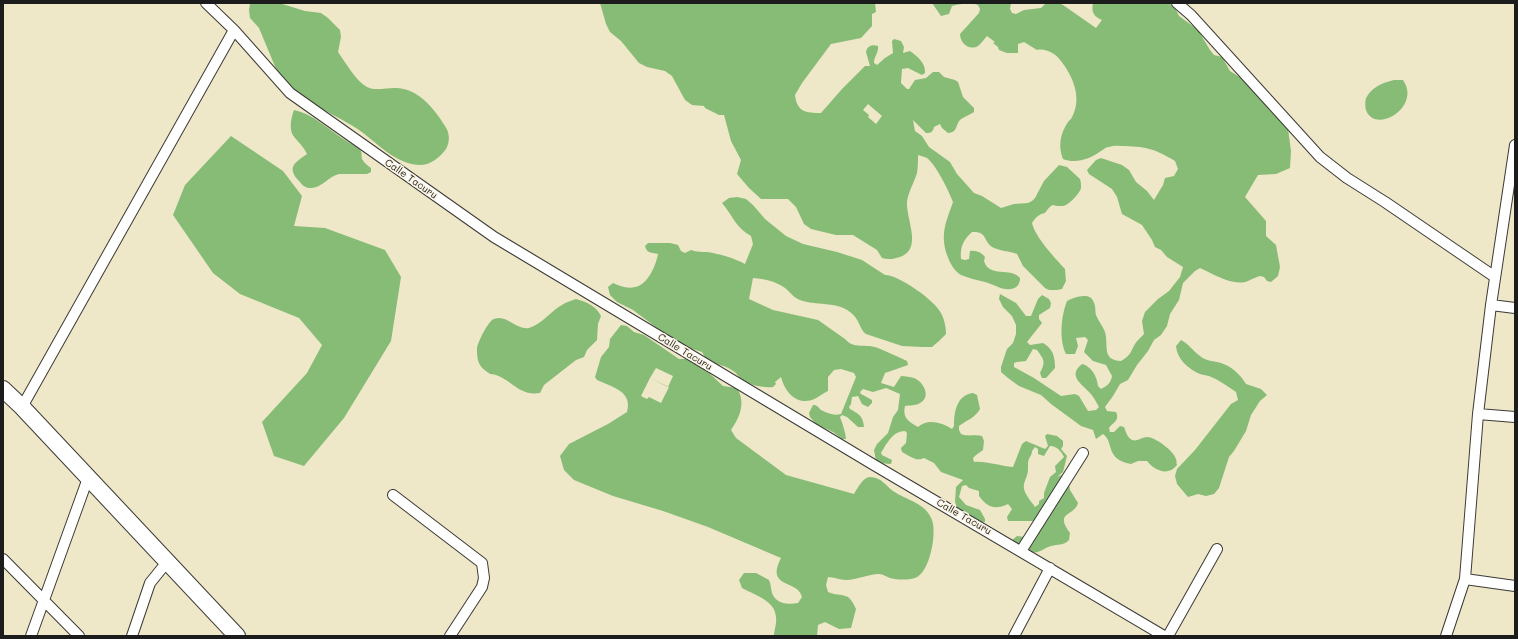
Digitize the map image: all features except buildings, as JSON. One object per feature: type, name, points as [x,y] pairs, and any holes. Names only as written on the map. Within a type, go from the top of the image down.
[{"type":"main road","points":[[4,396],[22,407],[237,636]]},
{"type":"street","name":"Calle Tacuru","points":[[206,3],[234,30],[290,93],[494,237],[874,465],[1164,636]]},
{"type":"street","points":[[1177,3],[1191,15],[1320,157],[1347,178],[1495,277]]},
{"type":"street","points":[[22,407],[234,30]]},
{"type":"street","points":[[1446,636],[1465,579],[1478,414],[1495,277],[1511,197],[1515,145]]},
{"type":"street","points":[[1491,305],[1515,308]]},
{"type":"street","points":[[1478,414],[1515,417]]},
{"type":"street","points":[[1021,551],[1083,454]]},
{"type":"street","points":[[31,636],[88,478]]},
{"type":"street","points":[[393,495],[482,563],[484,578],[482,587],[450,636]]},
{"type":"street","points":[[1168,636],[1217,550]]},
{"type":"street","points":[[3,559],[79,636]]},
{"type":"street","points":[[132,636],[150,583],[167,562]]},
{"type":"street","points":[[1014,636],[1050,568]]},
{"type":"street","points":[[1465,579],[1515,586]]},
{"type":"green space","points":[[250,3],[279,3],[305,11],[321,13],[328,18],[340,30],[341,37],[338,52],[359,80],[367,87],[373,89],[394,88],[410,91],[424,100],[436,112],[447,129],[449,138],[446,149],[435,160],[425,165],[412,164],[403,161],[394,157],[356,128],[305,99],[279,76],[259,28],[250,18]]},
{"type":"green space","points":[[600,3],[875,3],[876,12],[872,14],[872,26],[861,38],[831,44],[802,83],[795,95],[798,105],[807,112],[821,113],[865,66],[870,66],[866,52],[869,47],[872,45],[878,46],[874,63],[877,65],[893,53],[892,41],[894,39],[901,41],[904,47],[903,53],[910,51],[913,53],[920,60],[925,69],[925,73],[922,75],[908,68],[902,69],[901,83],[907,89],[909,89],[915,80],[926,78],[933,72],[939,72],[944,77],[958,82],[963,97],[974,108],[974,112],[960,120],[955,130],[948,133],[940,124],[934,127],[932,132],[926,133],[913,120],[915,131],[922,136],[929,147],[950,162],[957,174],[974,193],[982,196],[1001,208],[1032,201],[1044,181],[1059,165],[1067,167],[1080,179],[1081,188],[1071,201],[1063,206],[1051,206],[1045,213],[1037,216],[1032,223],[1041,241],[1065,269],[1066,281],[1062,289],[1049,290],[1045,288],[1023,266],[1017,254],[992,247],[983,234],[977,232],[972,232],[964,241],[961,251],[961,259],[969,259],[970,251],[978,252],[985,257],[984,261],[990,269],[1016,275],[1020,278],[1019,284],[1016,287],[1005,289],[961,275],[956,271],[948,258],[944,241],[945,228],[953,202],[931,161],[918,155],[917,173],[907,202],[912,241],[911,248],[907,253],[893,259],[882,258],[877,250],[853,235],[836,235],[811,229],[804,224],[796,207],[788,199],[761,199],[737,174],[741,160],[731,141],[724,115],[719,115],[705,108],[704,106],[692,105],[685,100],[672,76],[665,71],[647,67],[639,63],[621,41],[610,32]],"holes":[[[868,104],[882,116],[876,124],[863,110]]]},
{"type":"green space","points":[[932,3],[968,3],[952,6],[949,14],[941,16]]},
{"type":"green space","points":[[968,3],[1011,3],[1010,9],[1012,13],[1016,14],[1024,10],[1041,8],[1046,3],[1059,3],[1096,28],[1102,20],[1094,14],[1092,9],[1093,3],[1169,3],[1175,8],[1179,16],[1198,30],[1210,50],[1214,55],[1222,57],[1230,71],[1249,83],[1288,129],[1291,151],[1290,168],[1276,174],[1258,175],[1245,197],[1266,221],[1266,236],[1276,245],[1280,267],[1278,276],[1271,282],[1260,276],[1248,281],[1236,282],[1224,279],[1200,268],[1195,271],[1183,283],[1179,300],[1170,314],[1167,326],[1161,335],[1154,340],[1128,380],[1120,384],[1105,407],[1107,411],[1116,412],[1117,415],[1116,421],[1109,428],[1110,432],[1114,432],[1120,426],[1124,427],[1130,439],[1136,440],[1147,437],[1159,442],[1172,452],[1175,456],[1177,465],[1170,471],[1161,471],[1153,467],[1147,461],[1138,461],[1131,464],[1117,459],[1103,434],[1096,439],[1093,430],[1081,426],[1041,395],[1019,386],[1001,372],[1001,367],[1007,349],[1013,343],[1016,334],[1016,325],[1012,316],[1003,307],[999,299],[1000,294],[1016,303],[1026,316],[1031,316],[1038,299],[1042,295],[1049,299],[1051,303],[1050,308],[1039,315],[1039,319],[1042,323],[1027,342],[1030,345],[1043,343],[1049,348],[1054,356],[1055,368],[1046,378],[1042,378],[1040,373],[1044,363],[1037,350],[1033,349],[1026,361],[1014,363],[1014,367],[1061,396],[1075,394],[1079,396],[1088,411],[1096,410],[1099,407],[1094,398],[1077,380],[1076,372],[1082,364],[1091,369],[1095,375],[1098,386],[1101,389],[1111,381],[1112,376],[1106,365],[1093,361],[1084,352],[1088,340],[1085,337],[1076,338],[1078,346],[1075,354],[1066,354],[1062,342],[1062,328],[1063,314],[1067,301],[1082,296],[1090,297],[1092,299],[1095,306],[1096,315],[1105,332],[1108,355],[1115,360],[1121,361],[1129,355],[1136,343],[1144,334],[1142,321],[1145,312],[1158,299],[1169,291],[1180,277],[1183,267],[1155,247],[1142,225],[1122,214],[1117,197],[1112,189],[1089,174],[1087,170],[1096,160],[1101,158],[1122,165],[1129,170],[1136,182],[1147,191],[1154,200],[1163,185],[1165,178],[1174,176],[1178,169],[1175,161],[1151,149],[1117,146],[1106,148],[1083,160],[1073,161],[1063,159],[1060,145],[1062,136],[1065,127],[1073,116],[1076,108],[1076,93],[1069,73],[1059,58],[1054,54],[1044,50],[1037,50],[1024,42],[1018,44],[1018,53],[1007,53],[999,50],[993,43],[995,42],[987,36],[978,46],[971,48],[968,47],[963,43],[960,34],[979,13],[980,9],[978,5]]},
{"type":"green space","points":[[1394,80],[1403,80],[1407,90],[1406,100],[1402,108],[1387,119],[1378,120],[1371,117],[1366,110],[1365,102],[1368,94],[1378,86]]},
{"type":"green space","points":[[294,110],[314,118],[360,149],[362,159],[371,168],[371,172],[367,174],[339,174],[335,175],[319,186],[309,188],[303,186],[293,173],[293,166],[295,163],[307,154],[291,132],[291,121]]},
{"type":"green space","points":[[231,136],[283,171],[302,196],[294,226],[325,228],[385,250],[401,277],[391,341],[344,418],[304,466],[274,456],[262,422],[307,373],[322,345],[299,318],[240,294],[213,273],[173,215],[185,185]]},
{"type":"green space","points":[[737,197],[746,199],[765,219],[786,236],[803,244],[862,260],[885,275],[898,279],[915,288],[935,305],[941,313],[946,334],[932,347],[923,347],[902,346],[866,334],[850,312],[839,306],[800,300],[785,288],[770,281],[753,278],[749,299],[773,310],[818,320],[852,344],[878,348],[907,361],[908,365],[885,373],[881,383],[894,387],[901,376],[914,378],[920,382],[926,393],[924,400],[917,405],[905,406],[904,410],[907,420],[918,427],[922,424],[935,422],[952,429],[954,426],[956,409],[960,400],[968,394],[973,393],[977,395],[980,409],[973,417],[959,426],[961,434],[982,436],[984,441],[983,450],[973,458],[974,462],[984,462],[1013,467],[1022,444],[1026,441],[1045,449],[1048,446],[1045,436],[1047,434],[1057,436],[1063,441],[1063,446],[1061,449],[1067,456],[1063,472],[1057,477],[1064,474],[1068,475],[1070,490],[1078,503],[1076,507],[1064,518],[1070,533],[1069,540],[1067,542],[1051,546],[1039,552],[1033,552],[1028,548],[1017,546],[1011,541],[1017,536],[1025,537],[1035,521],[1008,521],[1007,517],[1012,509],[1008,504],[999,507],[992,507],[979,496],[979,491],[969,488],[966,485],[962,486],[959,497],[966,505],[980,510],[985,522],[979,522],[957,508],[955,502],[956,487],[963,480],[941,472],[934,463],[924,458],[916,459],[902,452],[901,448],[906,443],[907,433],[905,431],[894,435],[881,453],[892,460],[891,464],[879,463],[876,461],[874,450],[877,444],[888,433],[893,417],[898,410],[900,394],[886,388],[873,392],[863,389],[860,392],[861,394],[872,400],[872,403],[868,407],[862,404],[858,396],[852,397],[849,407],[863,420],[864,427],[858,427],[847,417],[842,415],[840,417],[846,439],[842,439],[833,432],[816,424],[810,417],[809,413],[813,405],[828,413],[836,415],[841,414],[856,377],[854,373],[841,369],[834,370],[828,377],[828,391],[812,400],[801,401],[796,399],[788,392],[781,377],[775,382],[776,384],[773,387],[764,387],[751,384],[740,378],[729,368],[708,360],[702,352],[686,347],[669,337],[633,310],[617,302],[610,295],[608,287],[613,283],[632,288],[644,283],[651,274],[658,254],[647,250],[645,246],[648,243],[670,243],[678,245],[681,251],[685,253],[691,250],[697,252],[707,252],[732,258],[745,264],[753,244],[751,236],[738,225],[722,203],[729,198]],"holes":[[[1050,446],[1058,449],[1064,457],[1055,466],[1056,472],[1050,477],[1044,493],[1044,498],[1039,501],[1039,504],[1035,507],[1024,490],[1024,484],[1028,473],[1028,461],[1035,447],[1038,449],[1038,454],[1044,456]]]},
{"type":"green space","points":[[576,299],[591,305],[601,316],[598,324],[597,340],[587,350],[584,357],[576,360],[544,385],[540,393],[525,392],[503,378],[490,374],[481,366],[478,360],[477,348],[484,332],[494,319],[499,318],[507,320],[519,327],[529,328],[538,324],[554,310],[567,302]]},
{"type":"green space","points":[[621,325],[627,326],[634,332],[644,335],[679,359],[687,359],[707,371],[723,386],[737,388],[741,399],[741,410],[731,430],[736,438],[786,475],[854,494],[865,479],[874,477],[893,491],[915,502],[929,514],[933,526],[933,543],[925,569],[915,578],[906,579],[893,579],[882,574],[846,580],[828,577],[826,585],[828,592],[848,597],[856,609],[851,628],[839,629],[825,622],[818,625],[817,636],[774,636],[776,620],[775,611],[772,606],[763,599],[742,588],[739,580],[744,573],[756,573],[769,580],[772,593],[779,602],[786,604],[798,603],[802,597],[799,591],[784,582],[777,575],[777,568],[781,558],[708,527],[663,511],[613,496],[574,480],[564,470],[560,456],[569,444],[608,424],[627,412],[627,399],[624,394],[597,380],[595,377],[601,357],[609,347],[610,339]],"holes":[[[656,368],[673,376],[661,403],[649,397],[647,399],[641,396]]]},
{"type":"green space","points":[[1181,340],[1202,358],[1228,366],[1239,374],[1246,384],[1261,389],[1267,395],[1260,401],[1251,415],[1246,431],[1229,457],[1219,488],[1214,494],[1206,496],[1198,494],[1188,497],[1177,484],[1175,476],[1177,469],[1195,450],[1231,404],[1238,400],[1236,392],[1223,383],[1196,372],[1184,363],[1178,355],[1176,346]]}]
